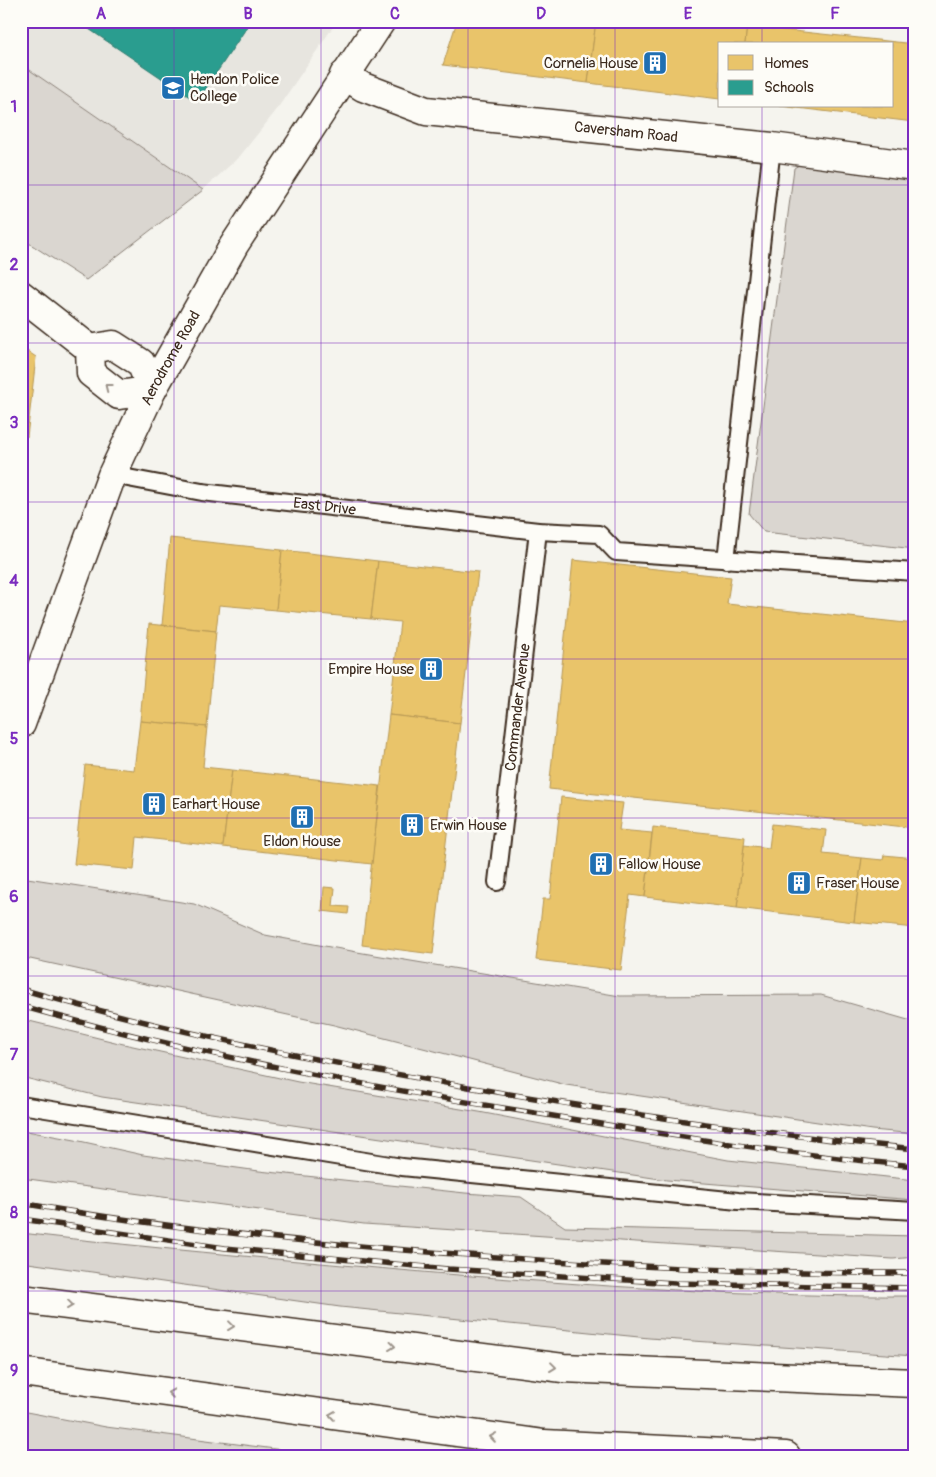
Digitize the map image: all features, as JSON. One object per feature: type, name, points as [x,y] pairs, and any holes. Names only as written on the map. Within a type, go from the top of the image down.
[{"type":"main road","name":"Aerodrome Road","points":[[21,724],[112,475],[152,390],[234,245],[381,21]]},
{"type":"main road","name":"Caversham Road","points":[[344,75],[363,87],[426,111],[772,146],[915,166]]},
{"type":"main road","points":[[21,295],[90,349],[113,345],[141,362],[152,390],[119,395],[91,373],[90,349]]},
{"type":"main road","points":[[21,1299],[563,1368],[915,1383]]},
{"type":"main road","points":[[21,1372],[544,1444],[786,1456]]},
{"type":"lane","points":[[726,560],[772,146]]},
{"type":"lane","name":"East Drive","points":[[112,475],[202,492],[538,531],[599,534],[616,552],[915,572]]},
{"type":"lane","name":"Commander Avenue","points":[[497,882],[538,531]]},
{"type":"lane","points":[[21,1105],[402,1167],[738,1201],[915,1211]]},
{"type":"shaded area","name":"Hendon Police College","points":[[21,21],[337,21],[275,112],[240,156],[203,190],[21,64]]},
{"type":"shaded area","points":[[21,64],[203,190],[86,280],[21,238]]},
{"type":"shaded area","points":[[807,160],[915,178],[915,549],[764,532],[749,514],[794,168]]},
{"type":"shaded area","points":[[21,877],[194,904],[265,935],[620,996],[821,995],[915,1022],[915,1134],[872,1130],[566,1085],[334,1025],[21,957]]},
{"type":"shaded area","points":[[21,1019],[119,1043],[298,1082],[479,1112],[728,1160],[915,1180],[915,1200],[667,1180],[102,1097],[21,1077]]},
{"type":"shaded area","points":[[21,1130],[143,1155],[259,1171],[465,1193],[521,1197],[565,1227],[915,1236],[915,1257],[893,1259],[364,1224],[21,1178]]},
{"type":"shaded area","points":[[21,1233],[279,1259],[554,1282],[734,1293],[915,1296],[915,1356],[649,1338],[340,1307],[21,1262]]},
{"type":"shaded area","points":[[21,1411],[106,1427],[329,1456],[21,1456]]},
{"type":"building: Homes","points":[[457,21],[596,21],[588,83],[443,65]]},
{"type":"building: Homes","name":"Cornelia House","points":[[596,21],[706,21],[747,26],[745,42],[718,42],[718,99],[588,83]]},
{"type":"building: Homes","points":[[747,26],[915,44],[914,122],[797,108],[894,108],[894,42],[745,42]]},
{"type":"building: Homes","points":[[21,347],[36,357],[27,437],[21,433]]},
{"type":"building: Homes","points":[[170,538],[282,550],[276,610],[219,605],[216,631],[162,625]]},
{"type":"building: Homes","points":[[282,550],[378,561],[371,619],[276,610]]},
{"type":"building: Homes","points":[[573,560],[731,577],[727,604],[915,624],[915,828],[549,789]]},
{"type":"building: Homes","name":"Empire House","points":[[378,561],[478,572],[460,723],[389,715],[400,622],[371,619]]},
{"type":"building: Homes","points":[[149,624],[216,631],[207,727],[140,721]]},
{"type":"building: Homes","name":"Erwin House","points":[[389,715],[460,723],[433,954],[362,945]]},
{"type":"building: Homes","name":"Earhart House","points":[[140,721],[207,727],[203,767],[232,770],[223,847],[137,837],[134,870],[74,864],[85,765],[134,770]]},
{"type":"building: Homes","name":"Eldon House","points":[[232,770],[380,786],[372,864],[223,847]]},
{"type":"building: Homes","name":"Fallow House","points":[[561,797],[623,803],[619,830],[652,833],[645,897],[630,895],[621,970],[536,960],[543,899],[550,899]]},
{"type":"building: Homes","name":"Fraser House","points":[[772,824],[826,830],[823,854],[862,858],[854,922],[737,908],[744,845],[769,848]]},
{"type":"building: Homes","points":[[653,827],[745,837],[737,908],[645,897]]},
{"type":"building: Homes","points":[[884,855],[915,858],[915,928],[854,922],[862,858],[883,860]]},
{"type":"building: Homes","points":[[324,887],[335,888],[333,906],[349,907],[348,914],[322,911]]},
{"type":"building: Schools","points":[[77,21],[251,21],[197,102]]},
{"type":"railway","points":[[21,989],[168,1028],[418,1078],[665,1118],[915,1149]]},
{"type":"railway","points":[[21,1006],[87,1024],[219,1055],[419,1094],[643,1131],[824,1156],[915,1166]]},
{"type":"railway","points":[[21,1203],[188,1228],[300,1241],[413,1251],[580,1263],[692,1268],[803,1272],[915,1273]]},
{"type":"railway","points":[[21,1219],[225,1248],[448,1269],[675,1283],[915,1288]]},
{"type":"place","name":"Cornelia House","points":[[655,63]]},
{"type":"place","name":"Hendon Police College","points":[[173,88]]},
{"type":"place","name":"Empire House","points":[[431,669]]},
{"type":"place","name":"Earhart House","points":[[154,804]]},
{"type":"place","name":"Eldon House","points":[[302,817]]},
{"type":"place","name":"Erwin House","points":[[412,825]]},
{"type":"place","name":"Fallow House","points":[[601,864]]},
{"type":"place","name":"Fraser House","points":[[799,883]]}]
